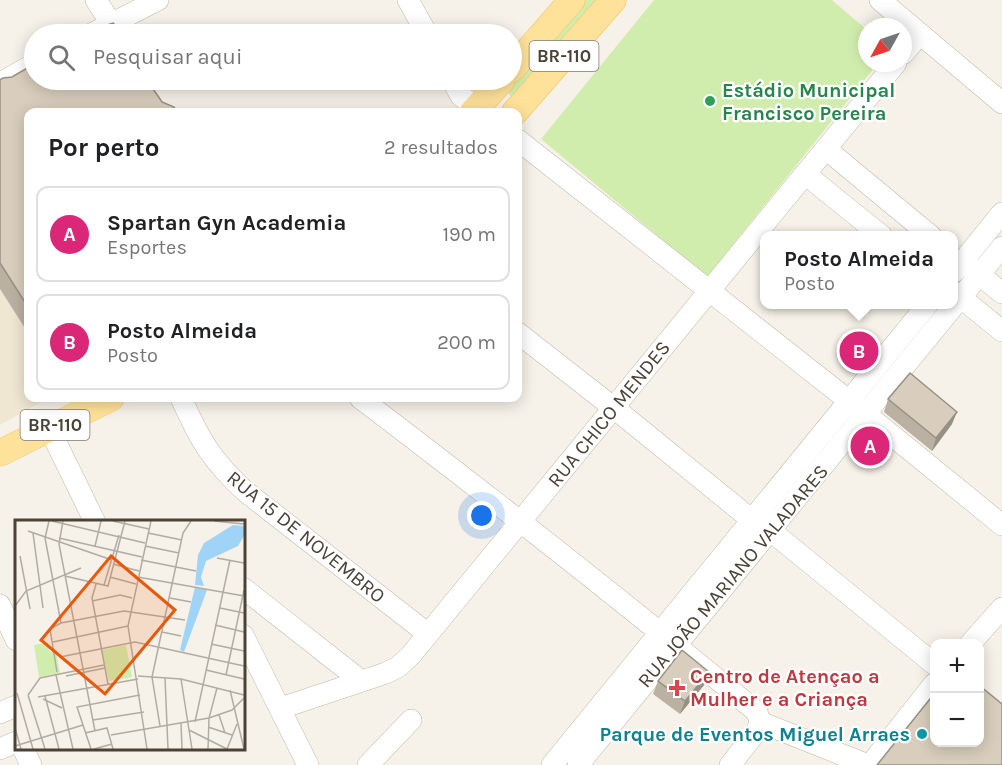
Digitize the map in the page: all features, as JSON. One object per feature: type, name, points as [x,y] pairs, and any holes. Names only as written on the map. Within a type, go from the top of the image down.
[{"type":"main road","name":"BR-110","points":[[522,58],[572,0]]},
{"type":"main road","name":"BR-110","points":[[518,108],[613,0]]},
{"type":"main road","name":"BR-110","points":[[479,108],[494,90]]},
{"type":"main road","name":"BR-110","points":[[0,453],[103,402]]},
{"type":"street","points":[[96,0],[112,24]]},
{"type":"street","points":[[122,24],[158,0]]},
{"type":"street","points":[[408,0],[421,24]]},
{"type":"street","points":[[880,0],[1002,103]]},
{"type":"street","points":[[912,43],[920,34]]},
{"type":"street","points":[[0,83],[24,70]]},
{"type":"street","name":"RUA CHICO MENDES","points":[[281,708],[398,667],[428,634],[615,408],[889,72]]},
{"type":"street","points":[[457,90],[460,96],[474,108]]},
{"type":"street","points":[[522,143],[867,415],[1002,525]]},
{"type":"street","points":[[826,148],[926,231]]},
{"type":"street","points":[[805,174],[876,231]]},
{"type":"street","points":[[958,260],[1002,213]]},
{"type":"street","name":"RUA JOÃO MARIANO VALADARES","points":[[958,294],[1002,247]]},
{"type":"street","points":[[958,263],[979,274],[1002,293]]},
{"type":"street","points":[[958,296],[1002,331]]},
{"type":"street","name":"RUA JOÃO MARIANO VALADARES","points":[[552,765],[924,309]]},
{"type":"street","name":"RUA JOÃO MARIANO VALADARES","points":[[578,765],[867,415],[946,309]]},
{"type":"street","points":[[522,336],[615,408],[752,520],[771,531],[930,661]]},
{"type":"street","name":"RUA 15 DE NOVEMBRO","points":[[183,402],[206,449],[220,469],[246,492],[428,634]]},
{"type":"street","points":[[365,402],[521,521],[757,712],[760,722],[757,731],[730,765]]},
{"type":"street","points":[[49,428],[94,520]]},
{"type":"street","points":[[244,589],[360,680]]},
{"type":"street","points":[[0,605],[15,638]]},
{"type":"street","points":[[974,639],[1002,608]]},
{"type":"street","points":[[244,638],[308,765]]},
{"type":"street","points":[[760,722],[869,765],[930,689]]},
{"type":"street","points":[[0,713],[15,706]]},
{"type":"street","points":[[368,765],[411,720]]},
{"type":"street","points":[[0,749],[15,742]]},
{"type":"street","points":[[24,750],[31,765]]},
{"type":"shaded area","points":[[0,289],[24,327],[24,402],[41,402],[0,425]]},
{"type":"green space","points":[[584,0],[599,0],[522,89],[522,73]]},
{"type":"green space","name":"Estádio Municipal Francisco Pereira","points":[[654,0],[832,0],[858,22],[858,72],[871,72],[707,277],[541,139]]},
{"type":"green space","points":[[508,90],[521,90],[518,94],[510,96]]},
{"type":"building","points":[[24,70],[24,90],[154,90],[162,102],[175,108],[24,108],[24,301],[0,263],[0,80],[12,77]]},
{"type":"building","points":[[910,373],[957,412],[936,438],[888,399]]},
{"type":"building","points":[[682,650],[709,672],[685,701],[658,681]]},
{"type":"building","name":"Parque de Eventos Miguel Arraes","points":[[984,689],[1002,704],[1002,765],[877,765],[930,699],[930,747],[984,747]]},
{"type":"place","name":"Estádio Municipal Francisco Pereira","points":[[710,101]]},
{"type":"place","name":"Posto Almeida","points":[[859,351]]},
{"type":"place","name":"Spartan Gyn Academia","points":[[870,446]]},
{"type":"place","name":"Centro de Atençao a Mulher e a Criança","points":[[677,688]]},
{"type":"place","name":"Parque de Eventos Miguel Arraes","points":[[922,734]]}]
